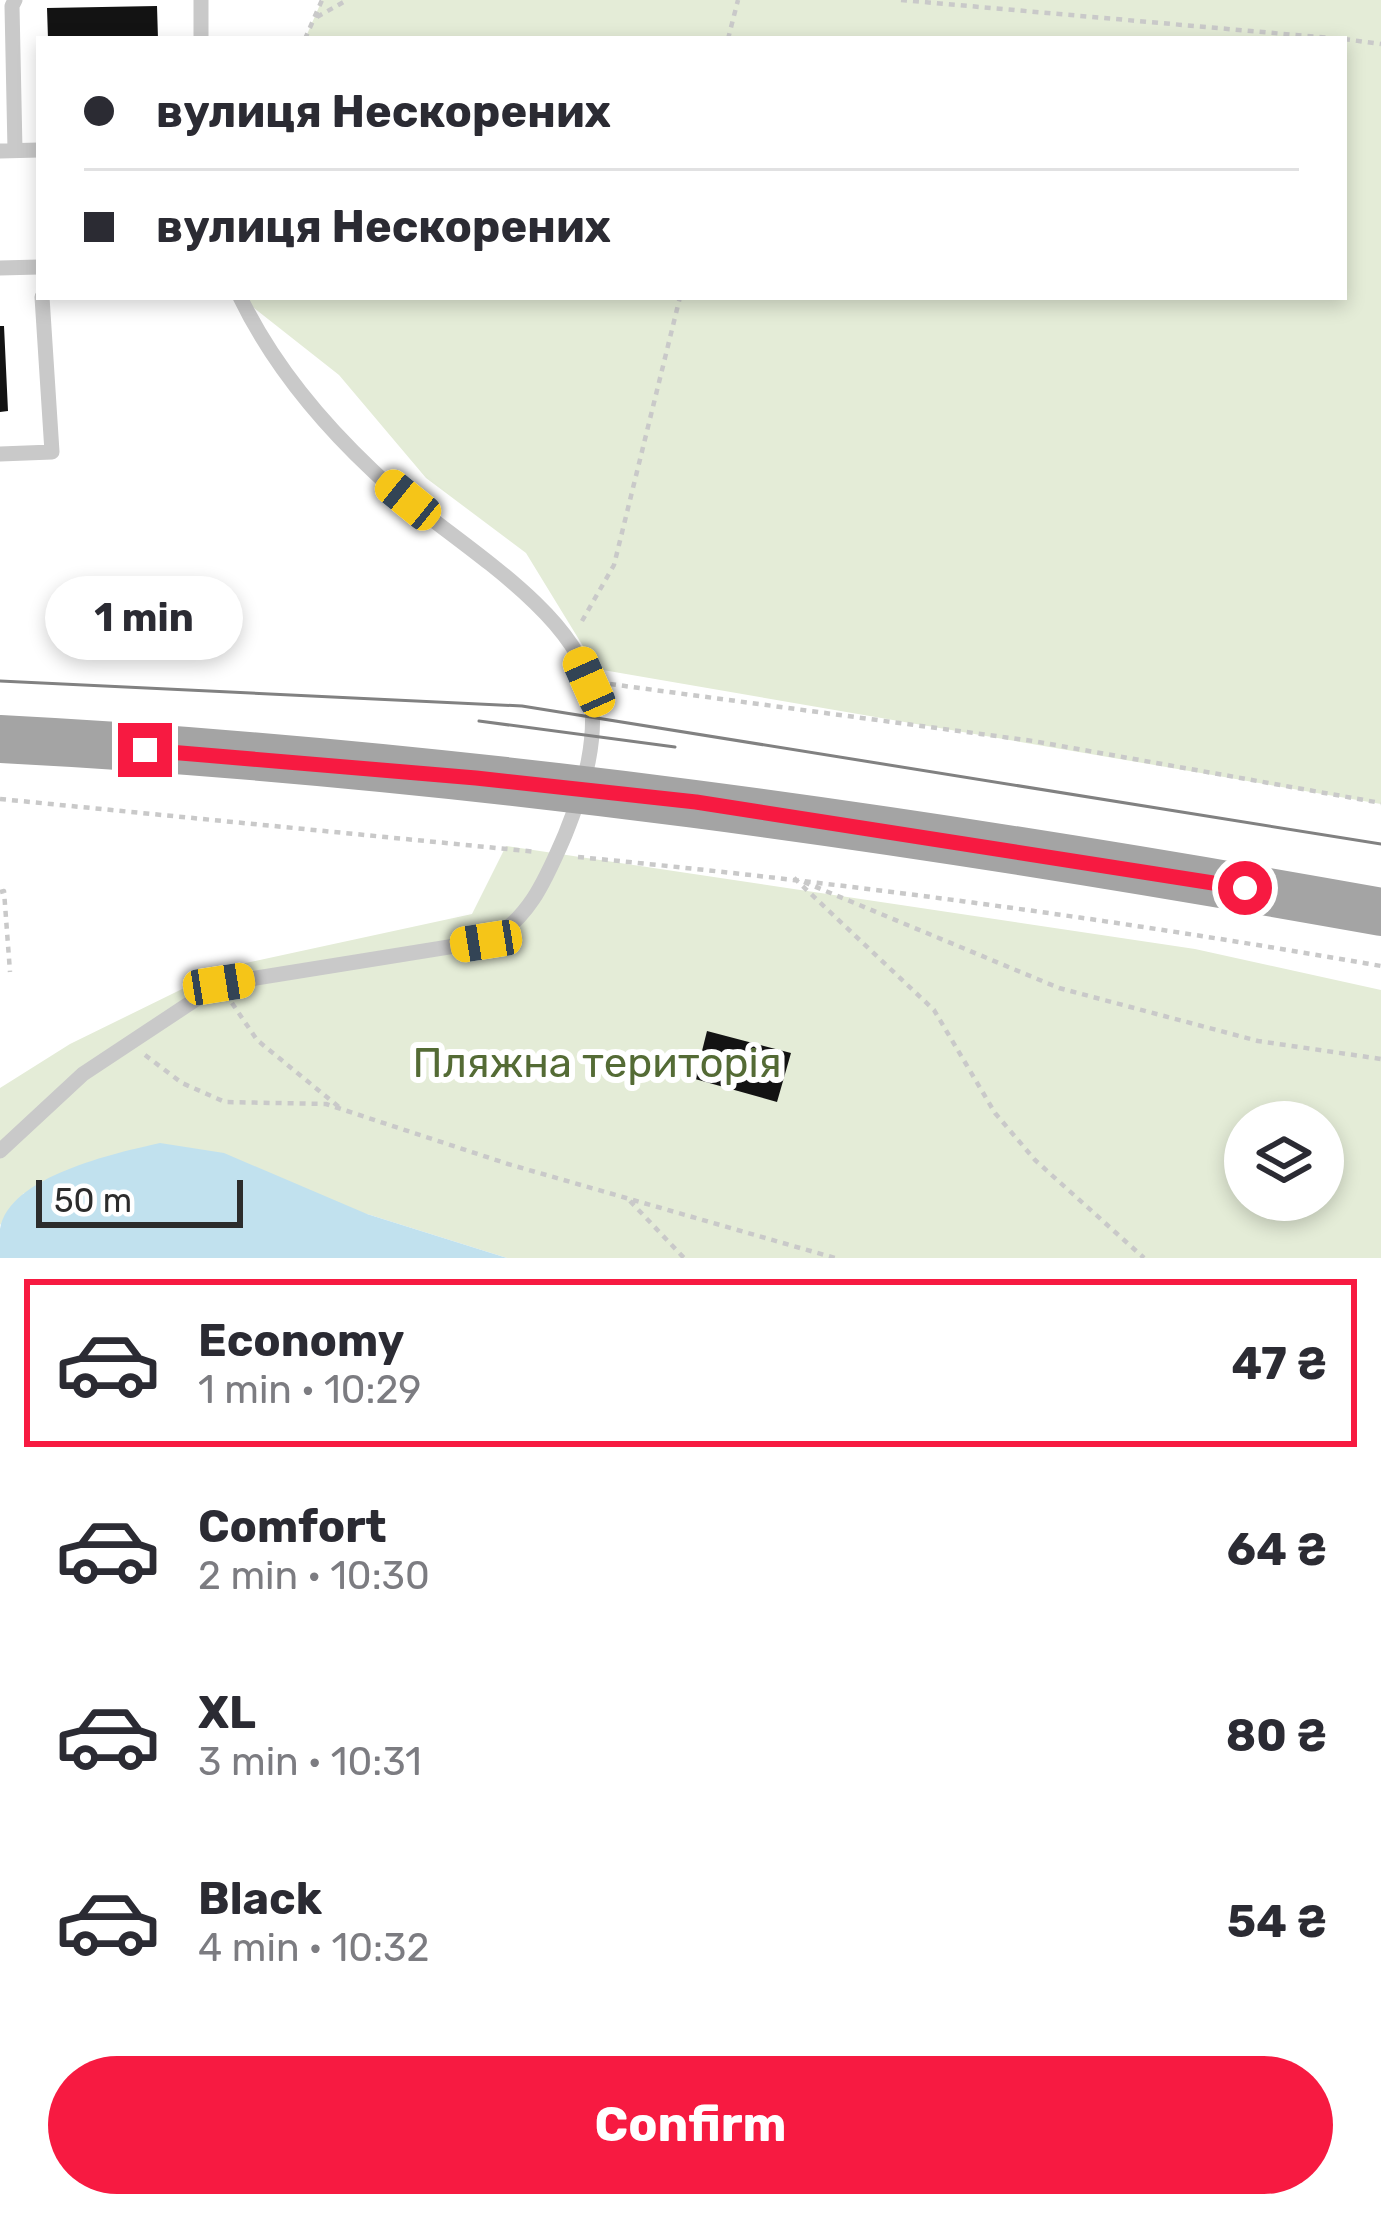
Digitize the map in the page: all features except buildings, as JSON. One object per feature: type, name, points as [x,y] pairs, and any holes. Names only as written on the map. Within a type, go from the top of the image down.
[{"type":"main road","points":[[0,739],[584,789],[890,830],[1381,912]]},
{"type":"lane","points":[[8,150],[15,0]]},
{"type":"lane","points":[[201,0],[201,36]]},
{"type":"lane","points":[[0,268],[36,267]]},
{"type":"lane","points":[[0,454],[52,452],[42,300]]},
{"type":"lane","points":[[0,1151],[83,1074],[219,984],[486,941],[517,923],[556,855],[584,789],[591,734],[589,682],[571,641],[516,586],[373,471],[292,383],[242,300]]},
{"type":"path","points":[[306,36],[322,0]]},
{"type":"path","points":[[316,17],[347,0]]},
{"type":"path","points":[[729,36],[738,0]]},
{"type":"path","points":[[901,0],[1308,36]]},
{"type":"path","points":[[1347,40],[1381,44]]},
{"type":"path","points":[[571,641],[614,565],[679,300]]},
{"type":"path","points":[[589,682],[1033,741],[1381,803]]},
{"type":"path","points":[[0,799],[794,878],[1179,931],[1381,966]]},
{"type":"path","points":[[794,878],[1059,988],[1258,1041],[1381,1059]]},
{"type":"path","points":[[794,878],[934,1010],[995,1113],[1035,1160],[1144,1258]]},
{"type":"path","points":[[0,892],[4,891],[10,972]]},
{"type":"path","points":[[219,984],[256,1040],[343,1110]]},
{"type":"path","points":[[128,1041],[182,1083],[225,1102],[309,1102],[343,1110],[835,1258]]},
{"type":"path","points":[[627,1198],[684,1258]]},
{"type":"green space","points":[[322,0],[1381,0],[1381,804],[597,669],[526,553],[426,478],[339,375],[244,300],[1347,300],[1347,36],[306,36]]},
{"type":"green space","name":"Пляжна територія","points":[[506,846],[1195,949],[1381,990],[1381,1258],[507,1258],[367,1214],[24,1193],[0,1225],[0,1088],[70,1044],[227,967],[472,914]]},
{"type":"water","points":[[160,1143],[224,1153],[367,1214],[507,1258],[0,1258],[0,1229],[8,1210],[23,1195],[67,1170]]},
{"type":"tram line","points":[[0,681],[522,706],[1381,844]]},
{"type":"tram line","points":[[479,721],[675,747]]},
{"type":"route","points":[[145,750],[696,802],[1245,888]]}]
